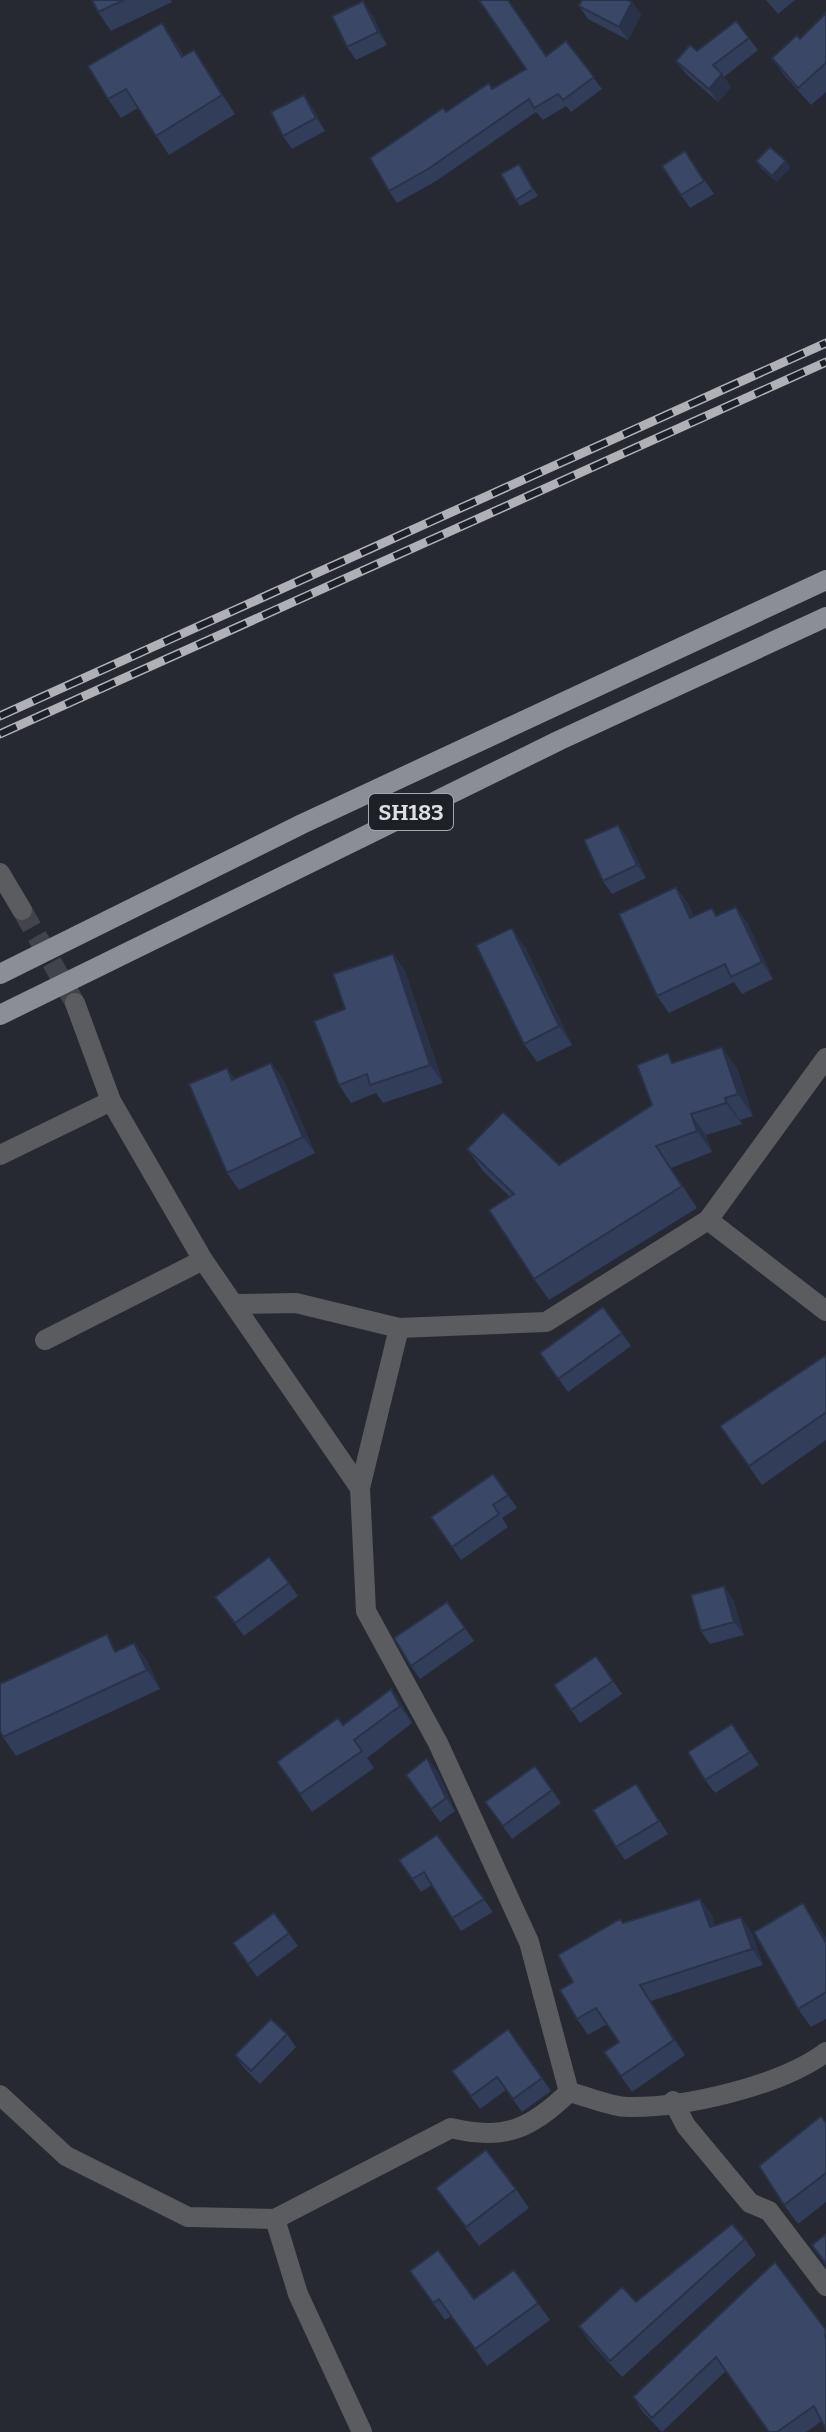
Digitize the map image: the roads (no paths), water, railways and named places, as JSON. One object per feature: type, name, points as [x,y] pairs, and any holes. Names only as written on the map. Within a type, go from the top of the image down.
[{"type":"main road","points":[[0,974],[302,824],[826,580]]},
{"type":"main road","name":"SH183","points":[[0,1015],[560,740],[826,617]]},
{"type":"street","points":[[0,873],[22,910]]},
{"type":"street","points":[[75,1003],[111,1101],[203,1260],[360,1488]]},
{"type":"street","points":[[234,1304],[296,1303],[399,1328],[546,1322],[708,1220],[826,1058]]},
{"type":"street","points":[[0,1155],[111,1101]]},
{"type":"street","points":[[708,1220],[826,1311]]},
{"type":"street","points":[[45,1340],[203,1260]]},
{"type":"street","points":[[399,1328],[360,1488],[366,1611],[438,1743],[529,1942],[569,2092]]},
{"type":"street","points":[[569,2092],[626,2107],[673,2101],[692,2104],[758,2084],[826,2052]]},
{"type":"street","points":[[0,2095],[66,2156],[188,2217],[275,2219],[451,2128],[481,2135],[523,2128],[569,2092]]},
{"type":"street","points":[[673,2101],[695,2137],[750,2203],[769,2211],[826,2286]]},
{"type":"street","points":[[275,2219],[298,2294],[362,2432]]},
{"type":"tunnel","points":[[22,910],[75,1003]]},
{"type":"railway","points":[[0,716],[826,343]]},
{"type":"railway","points":[[0,734],[826,362]]}]
